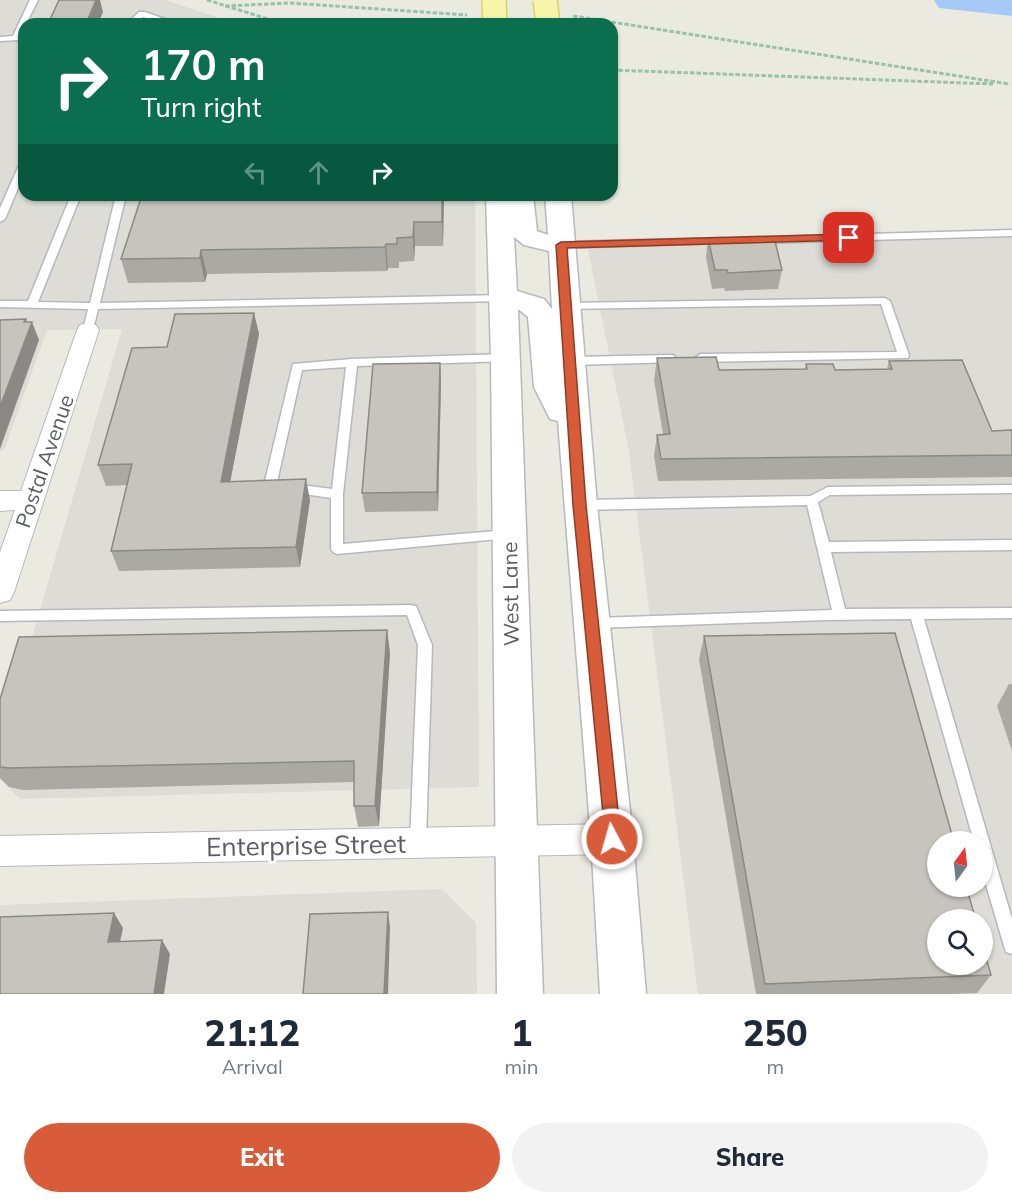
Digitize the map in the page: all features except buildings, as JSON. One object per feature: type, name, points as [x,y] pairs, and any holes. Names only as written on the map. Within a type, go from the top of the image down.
[{"type":"main road","points":[[494,0],[495,18]]},
{"type":"main road","points":[[545,0],[556,18]]},
{"type":"main road","name":"West Lane","points":[[499,201],[506,358],[508,535],[520,994]]},
{"type":"main road","points":[[520,201],[520,228],[527,237],[537,242],[561,245]]},
{"type":"main road","points":[[558,201],[580,505],[612,839],[623,994]]},
{"type":"main road","points":[[504,298],[528,302],[534,305],[542,316],[549,387],[575,439]]},
{"type":"street","name":"Postal Avenue","points":[[0,592],[88,330]]},
{"type":"street","points":[[0,501],[31,500]]},
{"type":"street","name":"Enterprise Street","points":[[0,851],[612,839]]},
{"type":"lane","points":[[25,18],[34,0]]},
{"type":"lane","points":[[137,18],[142,14],[156,18]]},
{"type":"lane","points":[[0,39],[16,38],[18,34]]},
{"type":"lane","points":[[0,219],[18,177]]},
{"type":"lane","points":[[32,305],[74,201]]},
{"type":"lane","points":[[88,330],[119,201]]},
{"type":"lane","points":[[744,241],[1012,233]]},
{"type":"lane","points":[[561,245],[732,241]]},
{"type":"lane","points":[[0,304],[92,306],[504,298]]},
{"type":"lane","points":[[566,306],[885,301],[904,355],[569,361]]},
{"type":"lane","points":[[337,494],[270,485],[297,367],[506,358]]},
{"type":"lane","points":[[352,363],[337,494],[337,549],[508,535]]},
{"type":"lane","points":[[580,505],[812,500],[828,491],[1012,489]]},
{"type":"lane","points":[[812,500],[840,614]]},
{"type":"lane","points":[[824,547],[1012,545]]},
{"type":"lane","points":[[0,616],[411,610],[425,645],[418,842]]},
{"type":"lane","points":[[591,623],[840,614],[1012,613]]},
{"type":"lane","points":[[916,614],[979,831]]},
{"type":"lane","points":[[993,880],[1012,946]]},
{"type":"path","points":[[207,0],[264,18]]},
{"type":"path","points":[[225,6],[290,3],[468,15]]},
{"type":"path","points":[[618,28],[1011,84]]},
{"type":"path","points":[[618,70],[1011,84]]},
{"type":"shaded area","points":[[0,0],[165,0],[219,18],[18,18],[18,201],[475,201],[479,787],[20,799],[0,779],[0,747],[122,329],[47,330],[5,448],[0,452]]},
{"type":"shaded area","points":[[1012,231],[1012,994],[698,994],[629,452],[588,249]]},
{"type":"shaded area","points":[[442,889],[476,923],[477,994],[0,994],[0,905]]},
{"type":"waterway","points":[[952,0],[1012,5]]},
{"type":"route","points":[[612,839],[580,505],[561,245],[849,238]]}]
